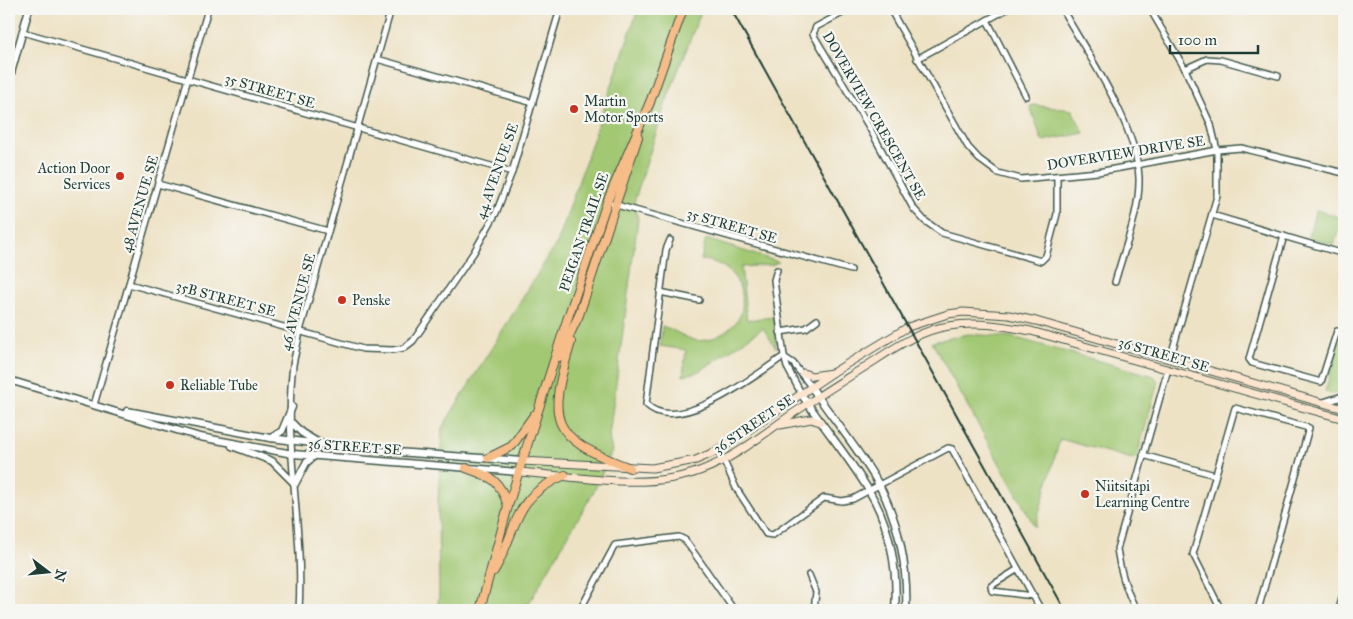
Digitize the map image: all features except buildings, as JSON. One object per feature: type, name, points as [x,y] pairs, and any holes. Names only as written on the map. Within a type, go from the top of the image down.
[{"type":"main road","name":"PEIGAN TRAIL SE","points":[[551,374],[579,315],[683,9]]},
{"type":"main road","name":"PEIGAN TRAIL SE","points":[[480,610],[518,472],[606,202],[650,102]]},
{"type":"main road","name":"36 STREET SE","points":[[522,461],[630,468],[677,465],[712,454],[832,373],[908,326],[948,314],[962,312],[1009,315],[1036,321],[1344,409]]},
{"type":"main road","points":[[579,315],[558,384],[556,404],[558,417],[564,430],[575,443],[593,454],[630,468]]},
{"type":"main road","name":"36 STREET SE","points":[[518,472],[612,480],[654,480],[700,471],[724,461],[818,397],[914,337],[946,326],[964,324],[983,324],[1031,331],[1344,419]]},
{"type":"main road","points":[[803,373],[812,376],[832,373]]},
{"type":"main road","points":[[488,458],[512,446],[525,429],[542,400]]},
{"type":"main road","points":[[777,426],[811,419],[820,422]]},
{"type":"main road","points":[[466,468],[486,474],[497,482],[508,506]]},
{"type":"main road","points":[[489,579],[501,558],[524,504],[539,488],[565,475]]},
{"type":"street","points":[[9,80],[29,9]]},
{"type":"street","name":"48 AVENUE SE","points":[[94,405],[208,9]]},
{"type":"street","name":"46 AVENUE SE","points":[[300,610],[299,527],[292,422],[293,365],[300,331],[391,9]]},
{"type":"street","name":"44 AVENUE SE","points":[[404,348],[413,341],[474,252],[496,212],[512,172],[560,9]]},
{"type":"street","name":"DOVERVIEW CRESCENT SE","points":[[850,9],[816,27],[813,34],[869,127],[913,208],[925,221],[942,233],[1042,261],[1046,256],[1057,214],[1057,177]]},
{"type":"street","name":"DOVERVIEW DRIVE SE","points":[[890,9],[968,147],[979,159],[998,173],[1021,179],[1057,177],[1137,166],[1217,150],[1254,149],[1344,173]]},
{"type":"street","points":[[917,59],[1007,9]]},
{"type":"street","points":[[1062,9],[1119,111],[1129,134],[1137,166],[1139,178],[1137,204],[1114,282]]},
{"type":"street","points":[[1136,610],[1119,568],[1117,549],[1217,196],[1217,150],[1210,125],[1185,69],[1150,9]]},
{"type":"street","points":[[987,20],[1026,96]]},
{"type":"street","name":"35 STREET SE","points":[[23,32],[512,172]]},
{"type":"street","points":[[377,59],[533,103]]},
{"type":"street","points":[[1185,69],[1207,59],[1221,60],[1278,76]]},
{"type":"street","points":[[158,184],[328,231]]},
{"type":"street","name":"35 STREET SE","points":[[606,202],[851,270]]},
{"type":"street","points":[[1212,215],[1344,254]]},
{"type":"street","points":[[1284,236],[1249,359],[1252,364],[1321,382],[1338,331],[1344,333]]},
{"type":"street","points":[[670,240],[666,250],[646,404],[653,411],[669,413],[702,406],[723,397],[784,356]]},
{"type":"street","points":[[777,270],[774,280],[780,332],[787,367],[802,395],[869,490],[892,554],[896,589],[895,610]]},
{"type":"street","name":"35B STREET SE","points":[[129,284],[363,349],[404,348]]},
{"type":"street","points":[[660,292],[699,300]]},
{"type":"street","points":[[780,332],[806,328],[818,320]]},
{"type":"street","points":[[784,356],[803,373],[878,484],[887,504],[903,555],[907,589],[906,610]]},
{"type":"street","name":"36 STREET SE","points":[[9,380],[191,434],[221,441],[293,454],[518,472]]},
{"type":"street","points":[[1322,403],[1344,396]]},
{"type":"street","name":"36 STREET SE","points":[[94,405],[270,438],[522,461]]},
{"type":"street","points":[[270,438],[282,431],[292,407]]},
{"type":"street","points":[[1221,610],[1193,554],[1235,408],[1309,428],[1258,610]]},
{"type":"street","points":[[292,422],[302,433],[323,444]]},
{"type":"street","points":[[221,441],[272,461],[295,484],[306,464],[314,456]]},
{"type":"street","points":[[724,461],[736,488],[766,534],[773,534],[824,498],[842,501],[869,490],[948,448],[952,449],[1041,610]]},
{"type":"street","points":[[1143,455],[1215,475]]},
{"type":"street","points":[[580,610],[615,545],[679,537],[686,540],[734,610]]},
{"type":"street","points":[[1018,569],[991,586],[992,590],[1034,596]]},
{"type":"street","points":[[809,575],[816,592],[814,610]]},
{"type":"street","points":[[1339,610],[1344,591]]},
{"type":"green space","points":[[638,9],[702,9],[666,102],[634,202],[638,219],[609,436],[612,451],[594,491],[525,610],[436,610],[439,599],[438,502],[442,428],[558,241]]},
{"type":"green space","points":[[1030,106],[1072,110],[1084,133],[1042,141]]},
{"type":"green space","points":[[1316,210],[1342,218],[1334,245],[1308,237]]},
{"type":"green space","points":[[706,239],[779,262],[771,265],[741,267],[747,320],[774,317],[776,348],[763,328],[700,371],[683,376],[686,350],[660,346],[662,326],[686,337],[701,341],[724,333],[736,322],[742,309],[741,290],[732,275],[719,264],[701,260]]},
{"type":"green space","points":[[968,334],[1012,337],[1154,376],[1158,382],[1136,460],[1060,439],[1035,527],[932,342]]},
{"type":"green space","points":[[1344,339],[1344,391],[1333,394],[1325,392],[1339,342]]},
{"type":"railway","points":[[731,9],[1065,610]]},
{"type":"place","name":"Martin Motor Sports","points":[[574,109]]},
{"type":"place","name":"Action Door Services","points":[[120,176]]},
{"type":"place","name":"Penske","points":[[342,300]]},
{"type":"place","name":"Reliable Tube","points":[[170,385]]},
{"type":"place","name":"Niitsitapi Learning Centre","points":[[1085,494]]}]
